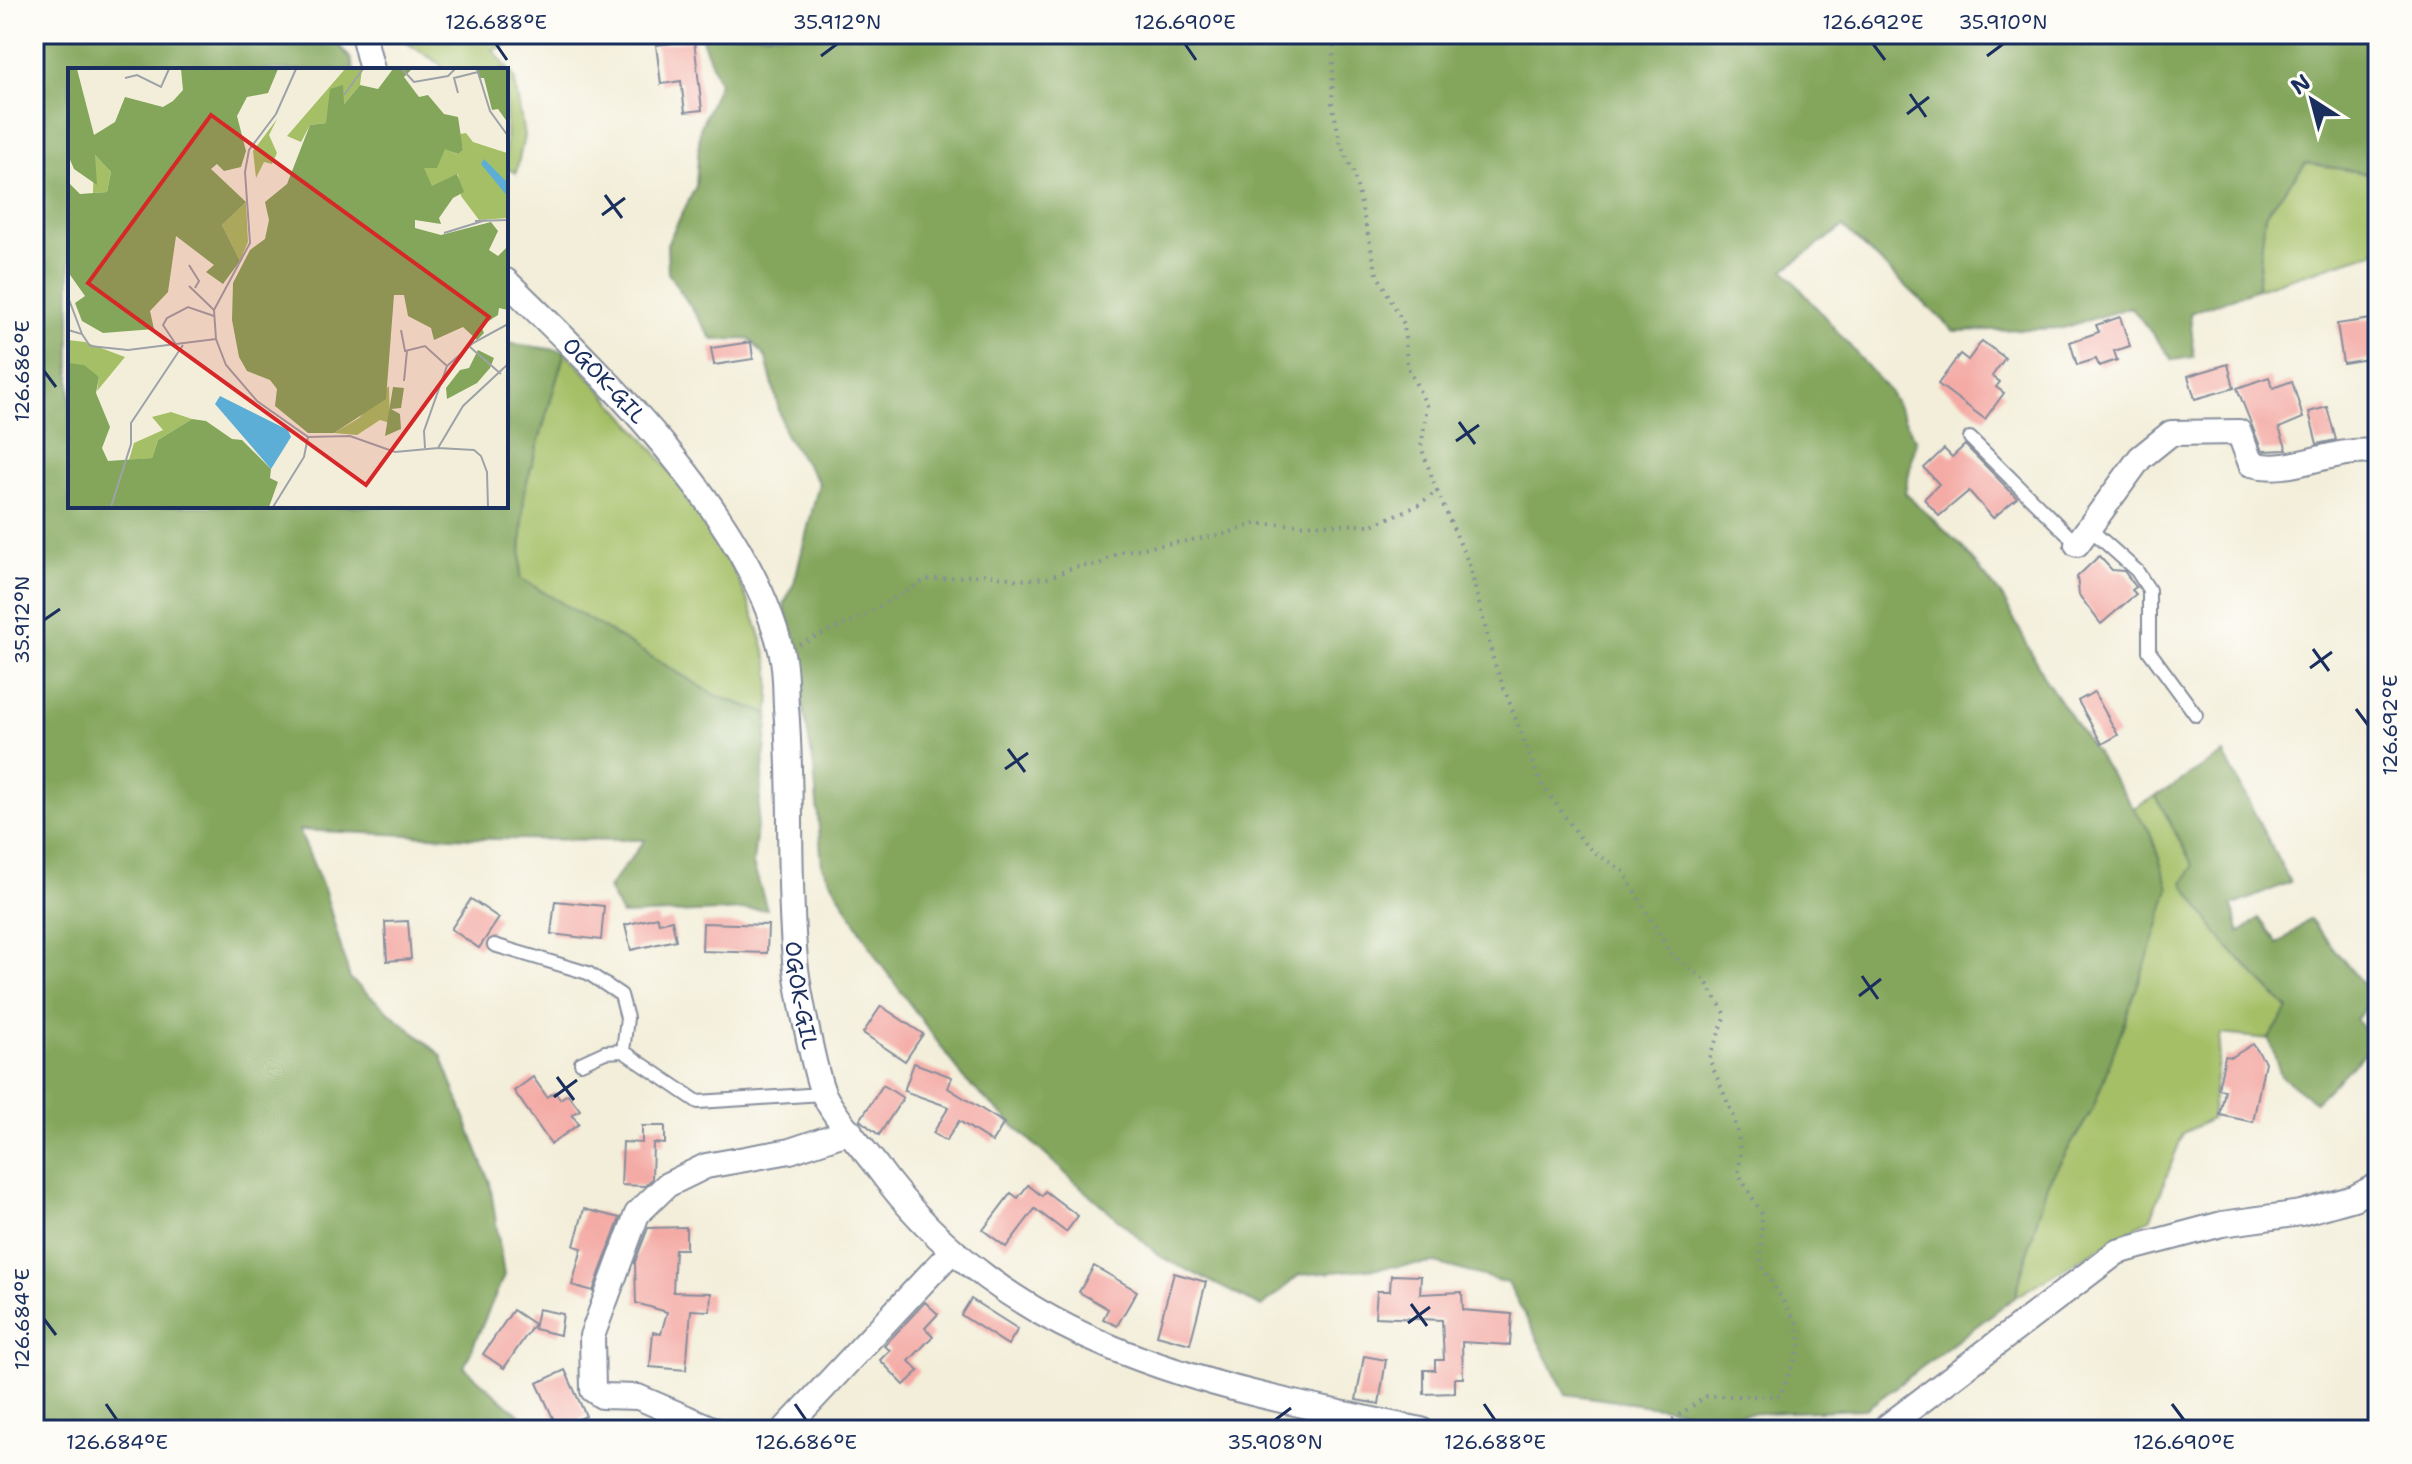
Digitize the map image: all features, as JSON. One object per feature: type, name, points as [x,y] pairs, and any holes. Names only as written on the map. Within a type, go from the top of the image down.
[{"type":"street","points":[[363,34],[372,68]]},
{"type":"street","name":"OGOK-GIL","points":[[508,283],[601,374],[708,501],[748,566],[781,651],[792,772],[790,886],[795,964],[823,1094],[904,1204],[952,1251],[1000,1289],[1120,1354],[1259,1397],[1421,1430]]},
{"type":"street","points":[[2083,536],[2140,458],[2171,433],[2239,432],[2251,464],[2273,469],[2346,449],[2377,455]]},
{"type":"street","points":[[715,1430],[638,1397],[602,1396],[593,1390],[592,1336],[637,1214],[667,1185],[706,1166],[790,1151],[850,1131]]},
{"type":"street","points":[[1883,1430],[2117,1252],[2222,1224],[2301,1213],[2354,1198],[2378,1185]]},
{"type":"street","points":[[791,1427],[952,1251]]},
{"type":"lane","points":[[1970,438],[2083,536],[2137,571],[2149,590],[2149,651],[2196,715]]},
{"type":"lane","points":[[494,945],[588,973],[621,995],[627,1018],[623,1051]]},
{"type":"lane","points":[[581,1063],[605,1052],[623,1051],[698,1102],[823,1094]]},
{"type":"path","points":[[1334,34],[1332,103],[1341,145],[1354,174],[1377,274],[1404,324],[1407,366],[1427,406],[1421,447],[1469,564],[1494,662],[1540,782],[1587,847],[1623,871],[1670,953],[1705,980],[1726,1015],[1709,1058],[1737,1127],[1741,1159],[1738,1173],[1762,1214],[1761,1265],[1796,1322],[1801,1344],[1780,1396],[1707,1396],[1657,1430]]},
{"type":"path","points":[[781,651],[860,618],[925,580],[987,574],[1019,580],[1047,578],[1075,567],[1099,564],[1120,552],[1221,535],[1255,524],[1372,525],[1417,506],[1437,491]]},
{"type":"green space","points":[[34,34],[329,34],[351,59],[353,68],[68,68],[68,508],[508,508],[508,343],[565,351],[524,492],[520,578],[715,695],[769,714],[753,864],[767,909],[622,915],[608,888],[645,840],[496,839],[299,830],[325,892],[350,979],[441,1055],[490,1183],[504,1275],[464,1367],[537,1430],[34,1430]]},
{"type":"green space","points":[[393,34],[535,34],[493,50],[507,68],[442,68]]},
{"type":"green space","points":[[700,34],[2378,34],[2378,175],[2306,163],[2265,215],[2257,289],[2190,313],[2194,357],[2173,360],[2131,307],[2063,328],[1954,331],[1843,227],[1784,270],[1889,391],[1916,440],[1905,493],[1962,547],[2003,598],[2045,679],[2150,832],[2169,888],[2155,937],[2093,1109],[2047,1184],[2015,1297],[1866,1409],[1715,1415],[1566,1394],[1508,1283],[1435,1263],[1299,1275],[1262,1307],[1161,1257],[966,1081],[880,963],[822,866],[814,767],[784,605],[794,583],[819,483],[785,434],[766,358],[750,339],[713,340],[668,273],[667,244],[696,186],[700,129],[719,83]]},
{"type":"green space","points":[[508,69],[514,77],[524,136],[516,173],[508,169]]},
{"type":"green space","points":[[2306,163],[2378,175],[2378,251],[2257,289],[2265,215]]},
{"type":"green space","points":[[565,351],[659,457],[714,535],[737,577],[755,620],[770,672],[769,714],[715,695],[520,578],[524,492]]},
{"type":"green space","points":[[2224,754],[2290,882],[2232,906],[2240,933],[2259,918],[2278,944],[2310,919],[2374,998],[2356,1019],[2374,1044],[2315,1102],[2281,1076],[2269,1039],[2288,1009],[2224,943],[2183,883],[2193,866],[2156,796]]},
{"type":"green space","points":[[2156,796],[2194,866],[2224,943],[2288,1009],[2269,1039],[2221,1034],[2211,1119],[2183,1133],[2151,1218],[2015,1297],[2047,1184],[2093,1109],[2150,832],[2134,808]]},
{"type":"building","points":[[694,40],[702,110],[685,112],[681,81],[661,84],[656,45]]},
{"type":"building","points":[[2120,317],[2130,346],[2114,351],[2117,360],[2099,366],[2096,359],[2077,365],[2070,342],[2099,332],[2096,325]]},
{"type":"building","points":[[2378,318],[2375,358],[2343,363],[2337,324]]},
{"type":"building","points":[[1982,341],[2005,358],[1992,376],[2000,382],[1996,387],[2004,393],[1985,419],[1938,384],[1960,354],[1968,360]]},
{"type":"building","points":[[751,342],[753,359],[714,365],[711,348]]},
{"type":"building","points":[[2228,364],[2234,388],[2195,399],[2188,376]]},
{"type":"building","points":[[2269,377],[2273,388],[2292,381],[2303,418],[2279,428],[2287,450],[2262,451],[2237,388]]},
{"type":"building","points":[[2327,407],[2336,440],[2317,444],[2309,412]]},
{"type":"building","points":[[1965,445],[2017,498],[1993,518],[1969,491],[1939,516],[1924,499],[1939,484],[1924,468],[1944,449],[1952,457]]},
{"type":"building","points":[[2099,556],[2112,570],[2124,571],[2136,587],[2132,590],[2136,594],[2101,624],[2079,595],[2077,577]]},
{"type":"building","points":[[2094,692],[2118,735],[2102,744],[2078,701]]},
{"type":"building","points":[[471,899],[499,918],[479,948],[451,929]]},
{"type":"building","points":[[555,901],[604,906],[601,940],[551,934]]},
{"type":"building","points":[[657,917],[659,923],[672,920],[676,940],[631,950],[625,925]]},
{"type":"building","points":[[408,921],[411,959],[387,961],[385,922]]},
{"type":"building","points":[[703,923],[768,925],[767,953],[702,951]]},
{"type":"building","points":[[881,1006],[923,1034],[905,1061],[863,1033]]},
{"type":"building","points":[[2253,1044],[2265,1062],[2253,1122],[2220,1115],[2225,1090],[2218,1089],[2225,1056],[2232,1057]]},
{"type":"building","points":[[914,1063],[952,1077],[948,1088],[1004,1123],[992,1142],[959,1121],[946,1141],[933,1133],[949,1107],[904,1091]]},
{"type":"building","points":[[533,1077],[547,1097],[555,1092],[560,1099],[568,1094],[580,1110],[572,1115],[579,1124],[551,1144],[514,1091]]},
{"type":"building","points":[[883,1085],[903,1098],[879,1135],[860,1120]]},
{"type":"building","points":[[642,1126],[665,1126],[665,1144],[653,1143],[652,1179],[645,1186],[621,1185],[623,1142],[642,1143]]},
{"type":"building","points":[[1028,1185],[1042,1196],[1045,1191],[1078,1216],[1066,1232],[1035,1209],[1006,1247],[983,1230],[1011,1193],[1018,1198]]},
{"type":"building","points":[[584,1209],[620,1218],[593,1291],[572,1285],[582,1248],[574,1246]]},
{"type":"building","points":[[686,1227],[686,1249],[675,1249],[673,1292],[711,1293],[710,1311],[691,1310],[686,1370],[650,1367],[653,1332],[661,1334],[667,1312],[636,1303],[635,1262],[648,1228]]},
{"type":"building","points":[[1094,1266],[1137,1291],[1117,1326],[1103,1319],[1108,1309],[1079,1292]]},
{"type":"building","points":[[1174,1273],[1206,1282],[1190,1344],[1157,1335]]},
{"type":"building","points":[[1391,1275],[1421,1276],[1420,1294],[1462,1292],[1463,1310],[1512,1314],[1510,1345],[1462,1342],[1463,1378],[1455,1378],[1455,1393],[1424,1394],[1424,1370],[1435,1370],[1435,1360],[1444,1360],[1442,1320],[1375,1317],[1377,1291],[1390,1291]]},
{"type":"building","points":[[971,1299],[1018,1329],[1008,1345],[961,1315]]},
{"type":"building","points":[[925,1302],[938,1314],[925,1328],[933,1336],[909,1361],[919,1371],[904,1385],[880,1360],[890,1350],[884,1346]]},
{"type":"building","points":[[538,1309],[563,1314],[560,1335],[534,1329]]},
{"type":"building","points":[[513,1310],[534,1324],[504,1368],[483,1354]]},
{"type":"building","points":[[1364,1356],[1386,1360],[1379,1404],[1356,1400]]},
{"type":"building","points":[[565,1370],[586,1416],[558,1429],[537,1383]]}]
